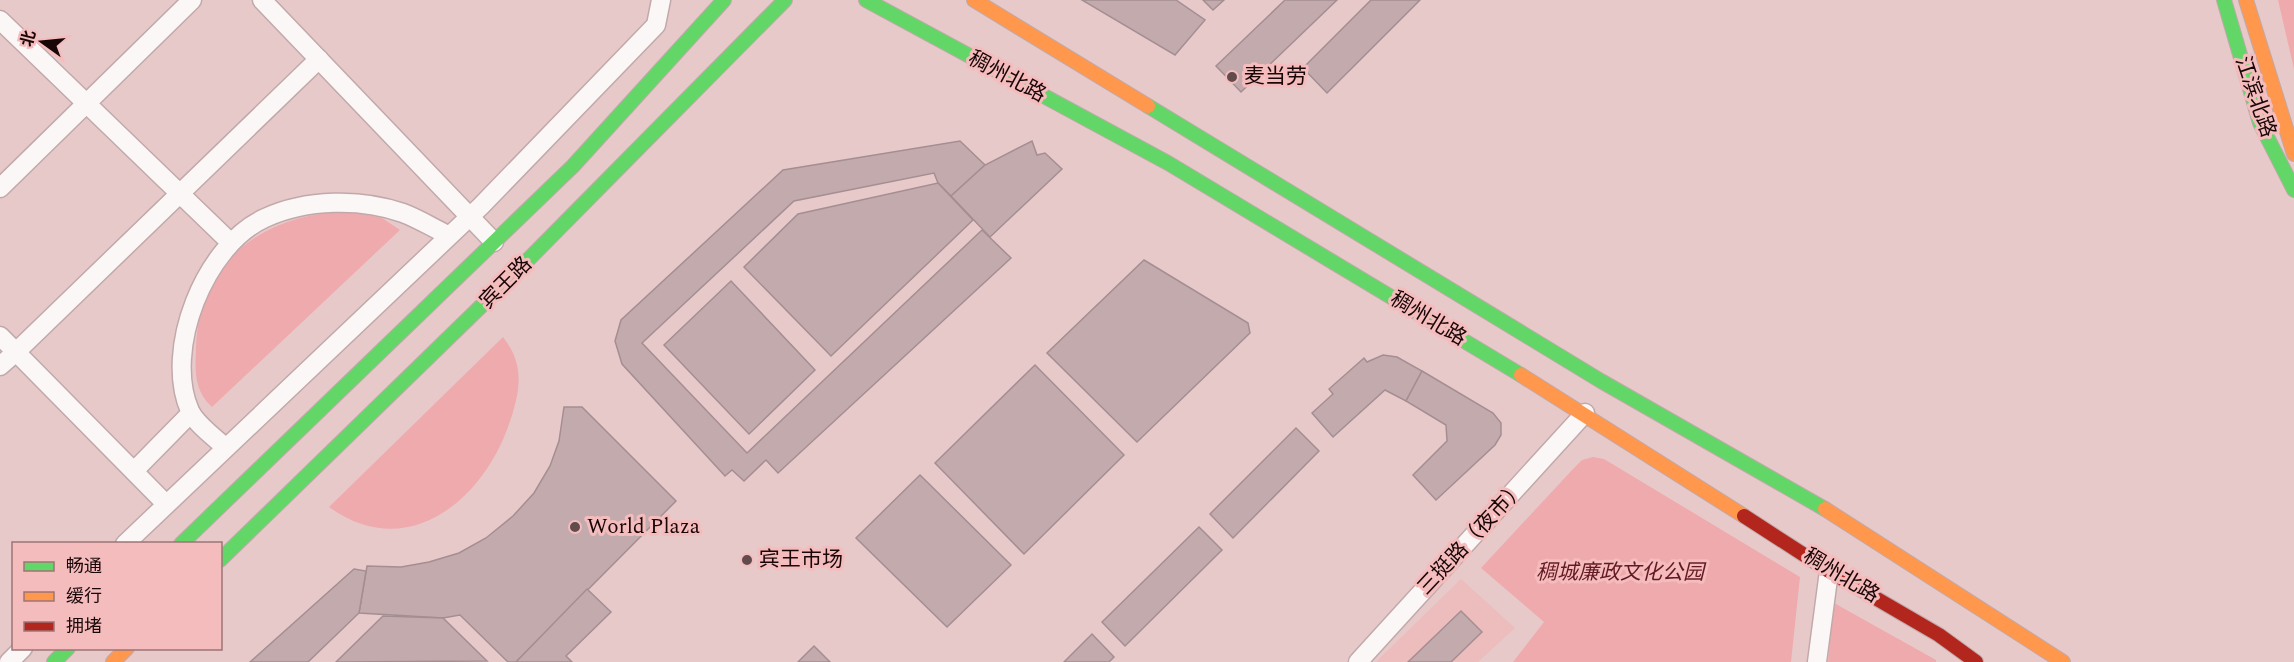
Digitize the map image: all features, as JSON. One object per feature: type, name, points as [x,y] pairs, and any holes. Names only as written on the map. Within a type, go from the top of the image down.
[{"type":"main road","name":"宾王路","points":[[182,542],[573,166],[724,0]]},
{"type":"main road","name":"宾王路","points":[[222,558],[510,278],[785,0]]},
{"type":"main road","name":"稠州北路","points":[[866,0],[1168,163],[1585,413],[1829,571],[1939,634],[1973,661]]},
{"type":"main road","name":"稠州北路","points":[[974,0],[1601,381],[1823,508],[2063,662]]},
{"type":"main road","name":"江滨北路","points":[[2224,0],[2260,123],[2294,190]]},
{"type":"main road","name":"江滨北路","points":[[2246,0],[2294,154]]},
{"type":"main road","points":[[54,662],[66,650]]},
{"type":"main road","points":[[112,662],[125,650]]},
{"type":"street","points":[[0,188],[192,0]]},
{"type":"street","points":[[262,0],[494,242]]},
{"type":"street","points":[[126,542],[469,217],[656,24],[661,0]]},
{"type":"street","points":[[0,20],[88,102],[230,242]]},
{"type":"street","points":[[0,366],[319,59]]},
{"type":"street","points":[[225,447],[191,412],[183,374],[189,322],[196,297],[206,275],[230,242],[265,218],[285,211],[327,204],[385,207],[405,214],[448,236]]},
{"type":"street","points":[[0,336],[165,503]]},
{"type":"street","points":[[134,471],[191,412]]},
{"type":"street","name":"三挺路（夜市）","points":[[1358,662],[1520,487],[1585,413]]},
{"type":"street","points":[[1817,662],[1829,571]]},
{"type":"street","points":[[9,662],[20,650]]},
{"type":"shaded area","points":[[1461,579],[1515,628],[1478,662],[1376,662]]},
{"type":"green space","points":[[2278,0],[2294,0],[2294,69]]},
{"type":"green space","points":[[349,211],[382,218],[400,230],[212,407],[202,394],[197,380],[196,348],[200,317],[209,289],[223,266],[242,247],[264,232],[290,221],[318,214]]},
{"type":"green space","points":[[503,337],[518,369],[516,403],[496,454],[479,479],[460,500],[437,516],[412,526],[386,529],[358,523],[329,507]]},
{"type":"green space","name":"稠城廉政文化公园","points":[[1593,457],[1604,459],[1800,577],[1791,662],[1513,662],[1544,622],[1481,568],[1582,460]]},
{"type":"green space","points":[[1834,603],[1936,660],[1936,662],[1828,662]]},
{"type":"building","points":[[1082,0],[1176,0],[1205,20],[1175,55]]},
{"type":"building","points":[[1203,0],[1224,0],[1213,10]]},
{"type":"building","points":[[1285,0],[1337,0],[1241,92],[1216,66]]},
{"type":"building","points":[[1371,0],[1420,0],[1327,93],[1303,68]]},
{"type":"building","points":[[960,141],[985,165],[951,196],[938,183],[934,173],[794,201],[642,343],[747,453],[982,230],[1011,258],[778,473],[766,460],[744,481],[732,470],[725,476],[622,364],[615,341],[621,320],[783,170]]},
{"type":"building","points":[[1032,141],[1037,155],[1045,153],[1062,169],[990,237],[951,196],[985,165]]},
{"type":"building","points":[[938,183],[973,220],[831,356],[744,267],[798,214]]},
{"type":"building","points":[[1144,260],[1248,323],[1250,333],[1137,442],[1047,353]]},
{"type":"building","points":[[731,281],[815,370],[749,434],[664,345]]},
{"type":"building","points":[[1383,355],[1397,357],[1422,371],[1406,401],[1385,390],[1333,437],[1312,413],[1333,394],[1329,389],[1364,358],[1367,362]]},
{"type":"building","points":[[1035,365],[1124,455],[1024,554],[935,463]]},
{"type":"building","points":[[1422,371],[1493,413],[1501,423],[1501,435],[1495,445],[1436,500],[1413,475],[1447,441],[1446,425],[1406,401]]},
{"type":"building","name":"World Plaza","points":[[564,407],[582,407],[676,501],[516,662],[508,662],[460,615],[443,618],[359,613],[367,566],[401,567],[459,553],[486,538],[513,516],[534,493],[550,466],[559,441]]},
{"type":"building","points":[[1296,428],[1319,451],[1233,538],[1210,514]]},
{"type":"building","points":[[920,475],[1011,565],[947,627],[856,538]]},
{"type":"building","points":[[1199,527],[1222,550],[1125,646],[1102,622]]},
{"type":"building","points":[[354,569],[366,571],[359,613],[308,662],[250,662]]},
{"type":"building","points":[[587,589],[611,612],[566,656],[572,662],[516,662]]},
{"type":"building","points":[[1461,611],[1482,632],[1451,662],[1408,662]]},
{"type":"building","points":[[383,616],[443,618],[487,661],[336,662]]},
{"type":"building","points":[[1092,634],[1114,657],[1109,662],[1064,662]]},
{"type":"building","points":[[814,646],[830,662],[798,662]]},
{"type":"traffic: fast","points":[[183,542],[573,166],[724,0]]},
{"type":"traffic: fast","points":[[222,558],[510,278],[785,0]]},
{"type":"traffic: fast","points":[[866,0],[1168,163],[1521,375]]},
{"type":"traffic: fast","points":[[2224,0],[2260,123],[2294,190]]},
{"type":"traffic: fast","points":[[1148,106],[1601,381],[1825,509]]},
{"type":"traffic: fast","points":[[54,662],[66,650]]},
{"type":"traffic: slow","points":[[974,0],[1148,106]]},
{"type":"traffic: slow","points":[[2246,0],[2294,154]]},
{"type":"traffic: slow","points":[[1521,375],[1744,516]]},
{"type":"traffic: slow","points":[[1825,509],[2063,662]]},
{"type":"traffic: slow","points":[[113,662],[125,650]]},
{"type":"traffic: jam","points":[[1744,516],[1829,571],[1939,635],[1976,662]]},
{"type":"place","name":"麦当劳","points":[[1232,77]]},
{"type":"place","name":"World Plaza","points":[[575,527]]},
{"type":"place","name":"宾王市场","points":[[747,560]]}]
